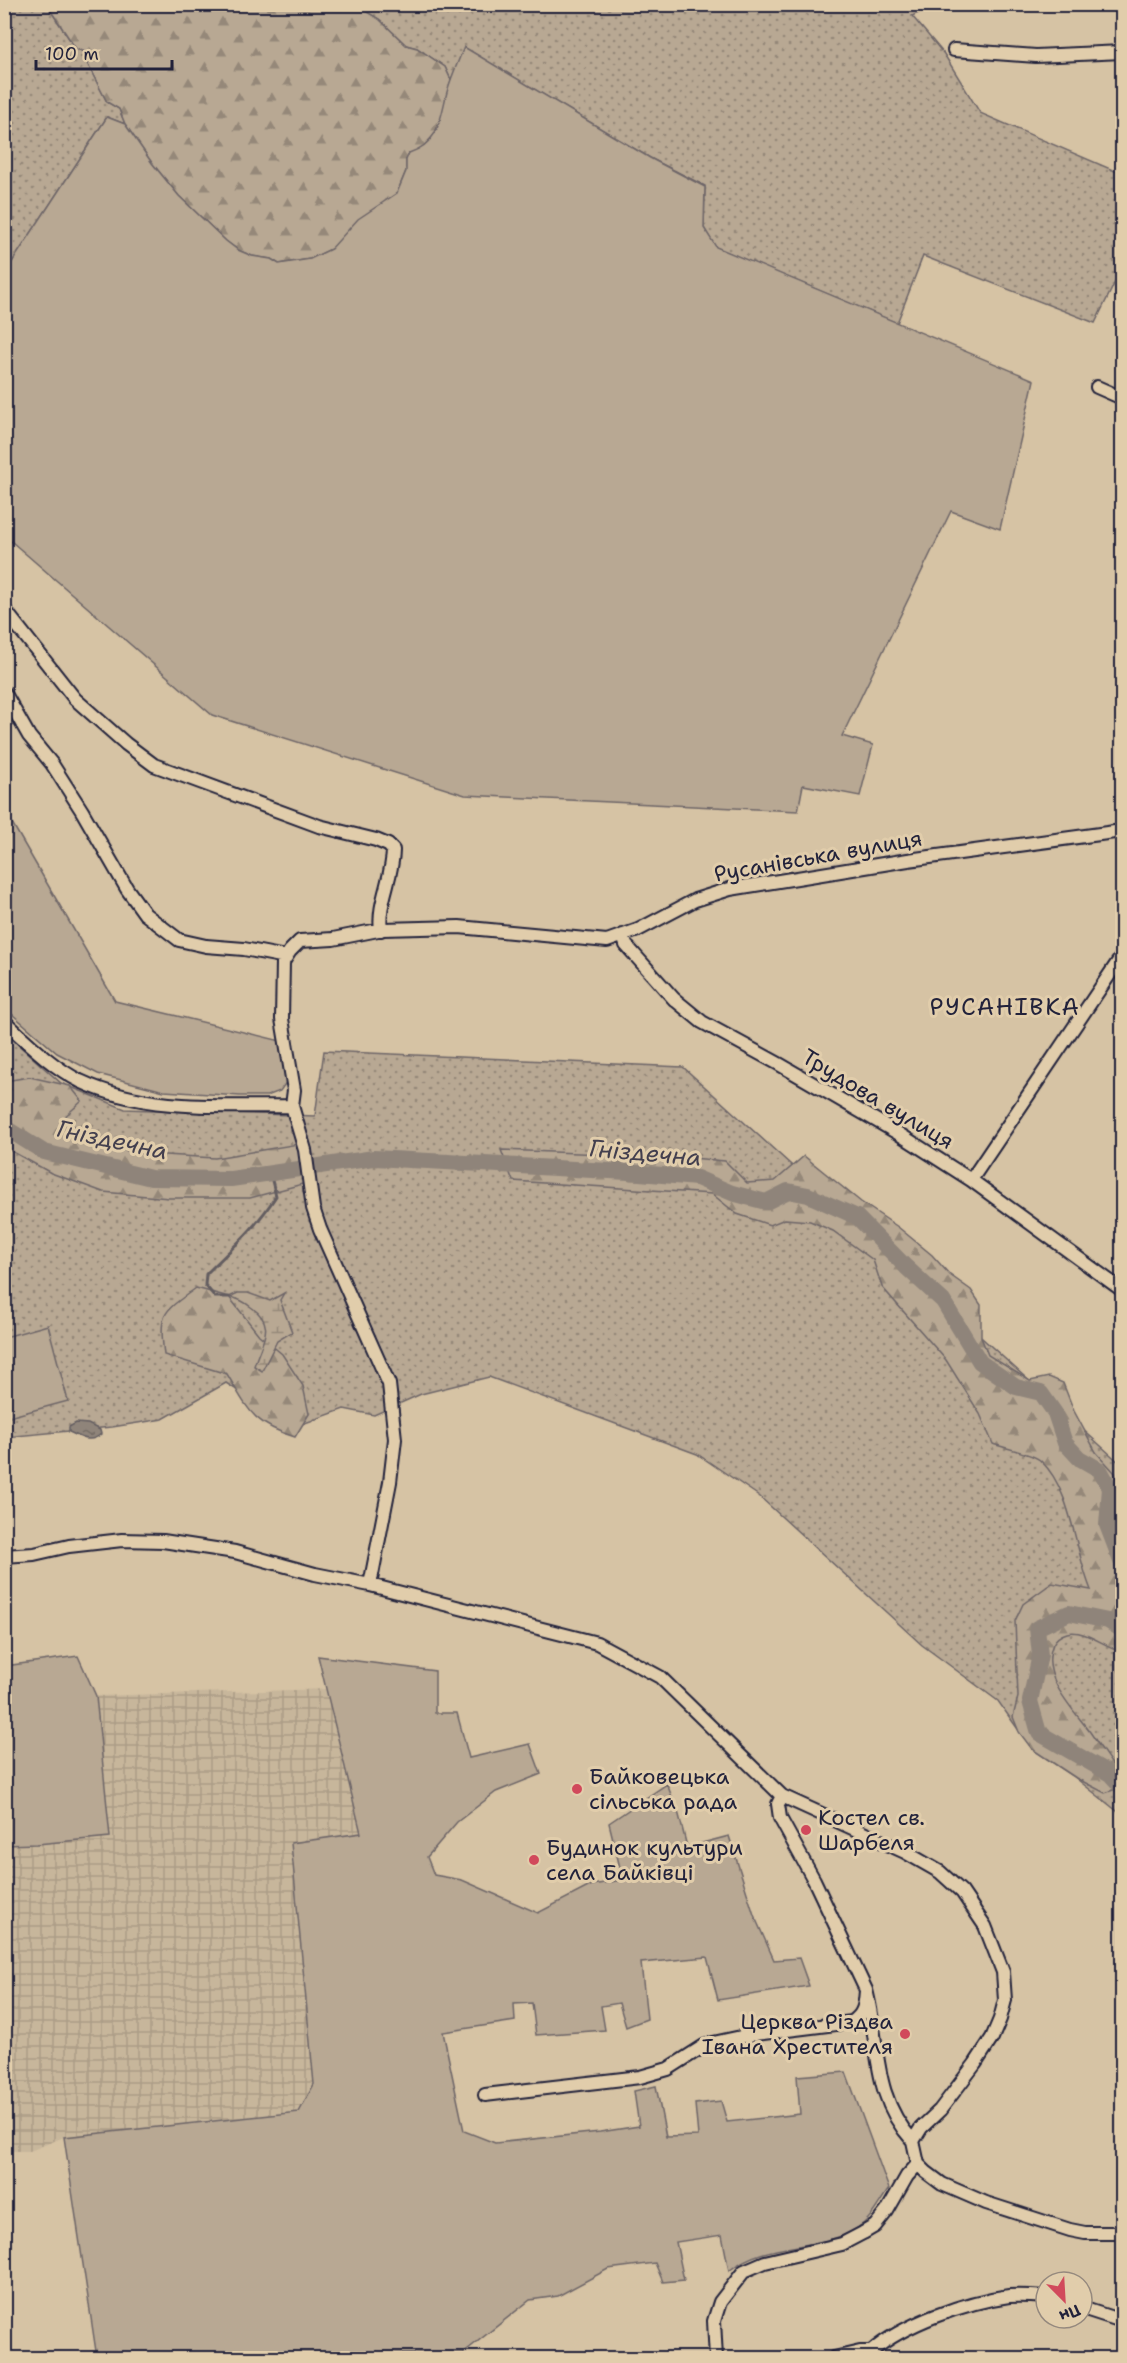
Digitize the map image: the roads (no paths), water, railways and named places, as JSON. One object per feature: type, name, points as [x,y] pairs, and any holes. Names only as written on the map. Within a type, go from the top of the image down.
[{"type":"street","points":[[954,50],[1036,56],[1122,52]]},
{"type":"street","points":[[1097,387],[1122,398]]},
{"type":"street","points":[[4,609],[75,699],[126,744],[154,765],[319,826],[388,845],[393,850],[393,862],[380,920],[381,930]]},
{"type":"street","points":[[4,692],[29,736],[52,764],[127,889],[146,914],[179,940],[286,957],[283,962],[282,1019],[294,1090],[292,1106],[305,1150],[320,1229],[389,1384],[395,1438],[390,1482],[370,1585]]},
{"type":"street","name":"Русанівська вулиця","points":[[286,957],[300,941],[333,939],[381,930],[459,927],[607,941],[638,930],[695,900],[730,889],[908,860],[1122,831]]},
{"type":"street","name":"Трудова вулиця","points":[[623,935],[626,945],[674,999],[702,1022],[841,1099],[971,1180],[1122,1290]]},
{"type":"street","points":[[971,1180],[1122,956]]},
{"type":"street","points":[[4,1021],[34,1049],[79,1080],[116,1095],[169,1105],[292,1106]]},
{"type":"street","points":[[4,1556],[113,1541],[163,1541],[236,1552],[315,1574],[370,1585],[597,1643],[660,1677],[782,1796],[905,1852],[940,1872],[962,1892],[976,1910],[996,1949],[1003,1972],[1005,2000],[1000,2019],[992,2038],[975,2064],[940,2110],[921,2128],[913,2140]]},
{"type":"street","points":[[782,1796],[778,1804],[780,1818],[814,1880],[866,1990],[871,2007],[880,2083],[905,2133],[913,2140],[918,2164],[942,2184],[986,2203],[1070,2230],[1085,2233],[1122,2233]]},
{"type":"street","points":[[484,2096],[640,2078],[668,2069],[704,2046],[714,2043],[755,2034],[852,2022],[858,2018],[865,2007],[866,1990]]},
{"type":"street","points":[[716,2358],[714,2321],[720,2302],[744,2271],[765,2262],[842,2244],[862,2234],[875,2226],[887,2211],[907,2176],[918,2164]]},
{"type":"street","points":[[834,2358],[860,2352],[870,2355],[886,2340],[957,2309],[1010,2296],[1034,2297]]},
{"type":"street","points":[[1094,2312],[1122,2321]]},
{"type":"water","points":[[76,1423],[88,1424],[100,1430],[101,1434],[89,1439],[69,1432],[69,1427]]},
{"type":"waterway","name":"Гніздечна","points":[[4,1127],[44,1152],[151,1178],[231,1179],[374,1158],[697,1178],[732,1193],[766,1202],[788,1191],[808,1195],[857,1217],[943,1301],[980,1362],[1016,1387],[1041,1393],[1055,1413],[1065,1443],[1079,1458],[1100,1470],[1110,1488],[1107,1525],[1122,1564]]},
{"type":"waterway","points":[[229,1297],[215,1297],[205,1285],[206,1274],[252,1228],[276,1196],[270,1173]]},
{"type":"waterway","name":"Гніздечна","points":[[1122,1630],[1108,1621],[1069,1613],[1037,1628],[1040,1655],[1030,1701],[1039,1733],[1110,1774],[1122,1787]]},
{"type":"place","name":"Байковецька сільська рада","points":[[577,1789]]},
{"type":"place","name":"Костел св. Шарбеля","points":[[806,1830]]},
{"type":"place","name":"Будинок культури села Байківці","points":[[534,1860]]},
{"type":"place","name":"Церква Різдва Івана Хрестителя","points":[[905,2034]]},
{"type":"district","name":"РУСАНІВКА","points":[[1005,1007]]}]
